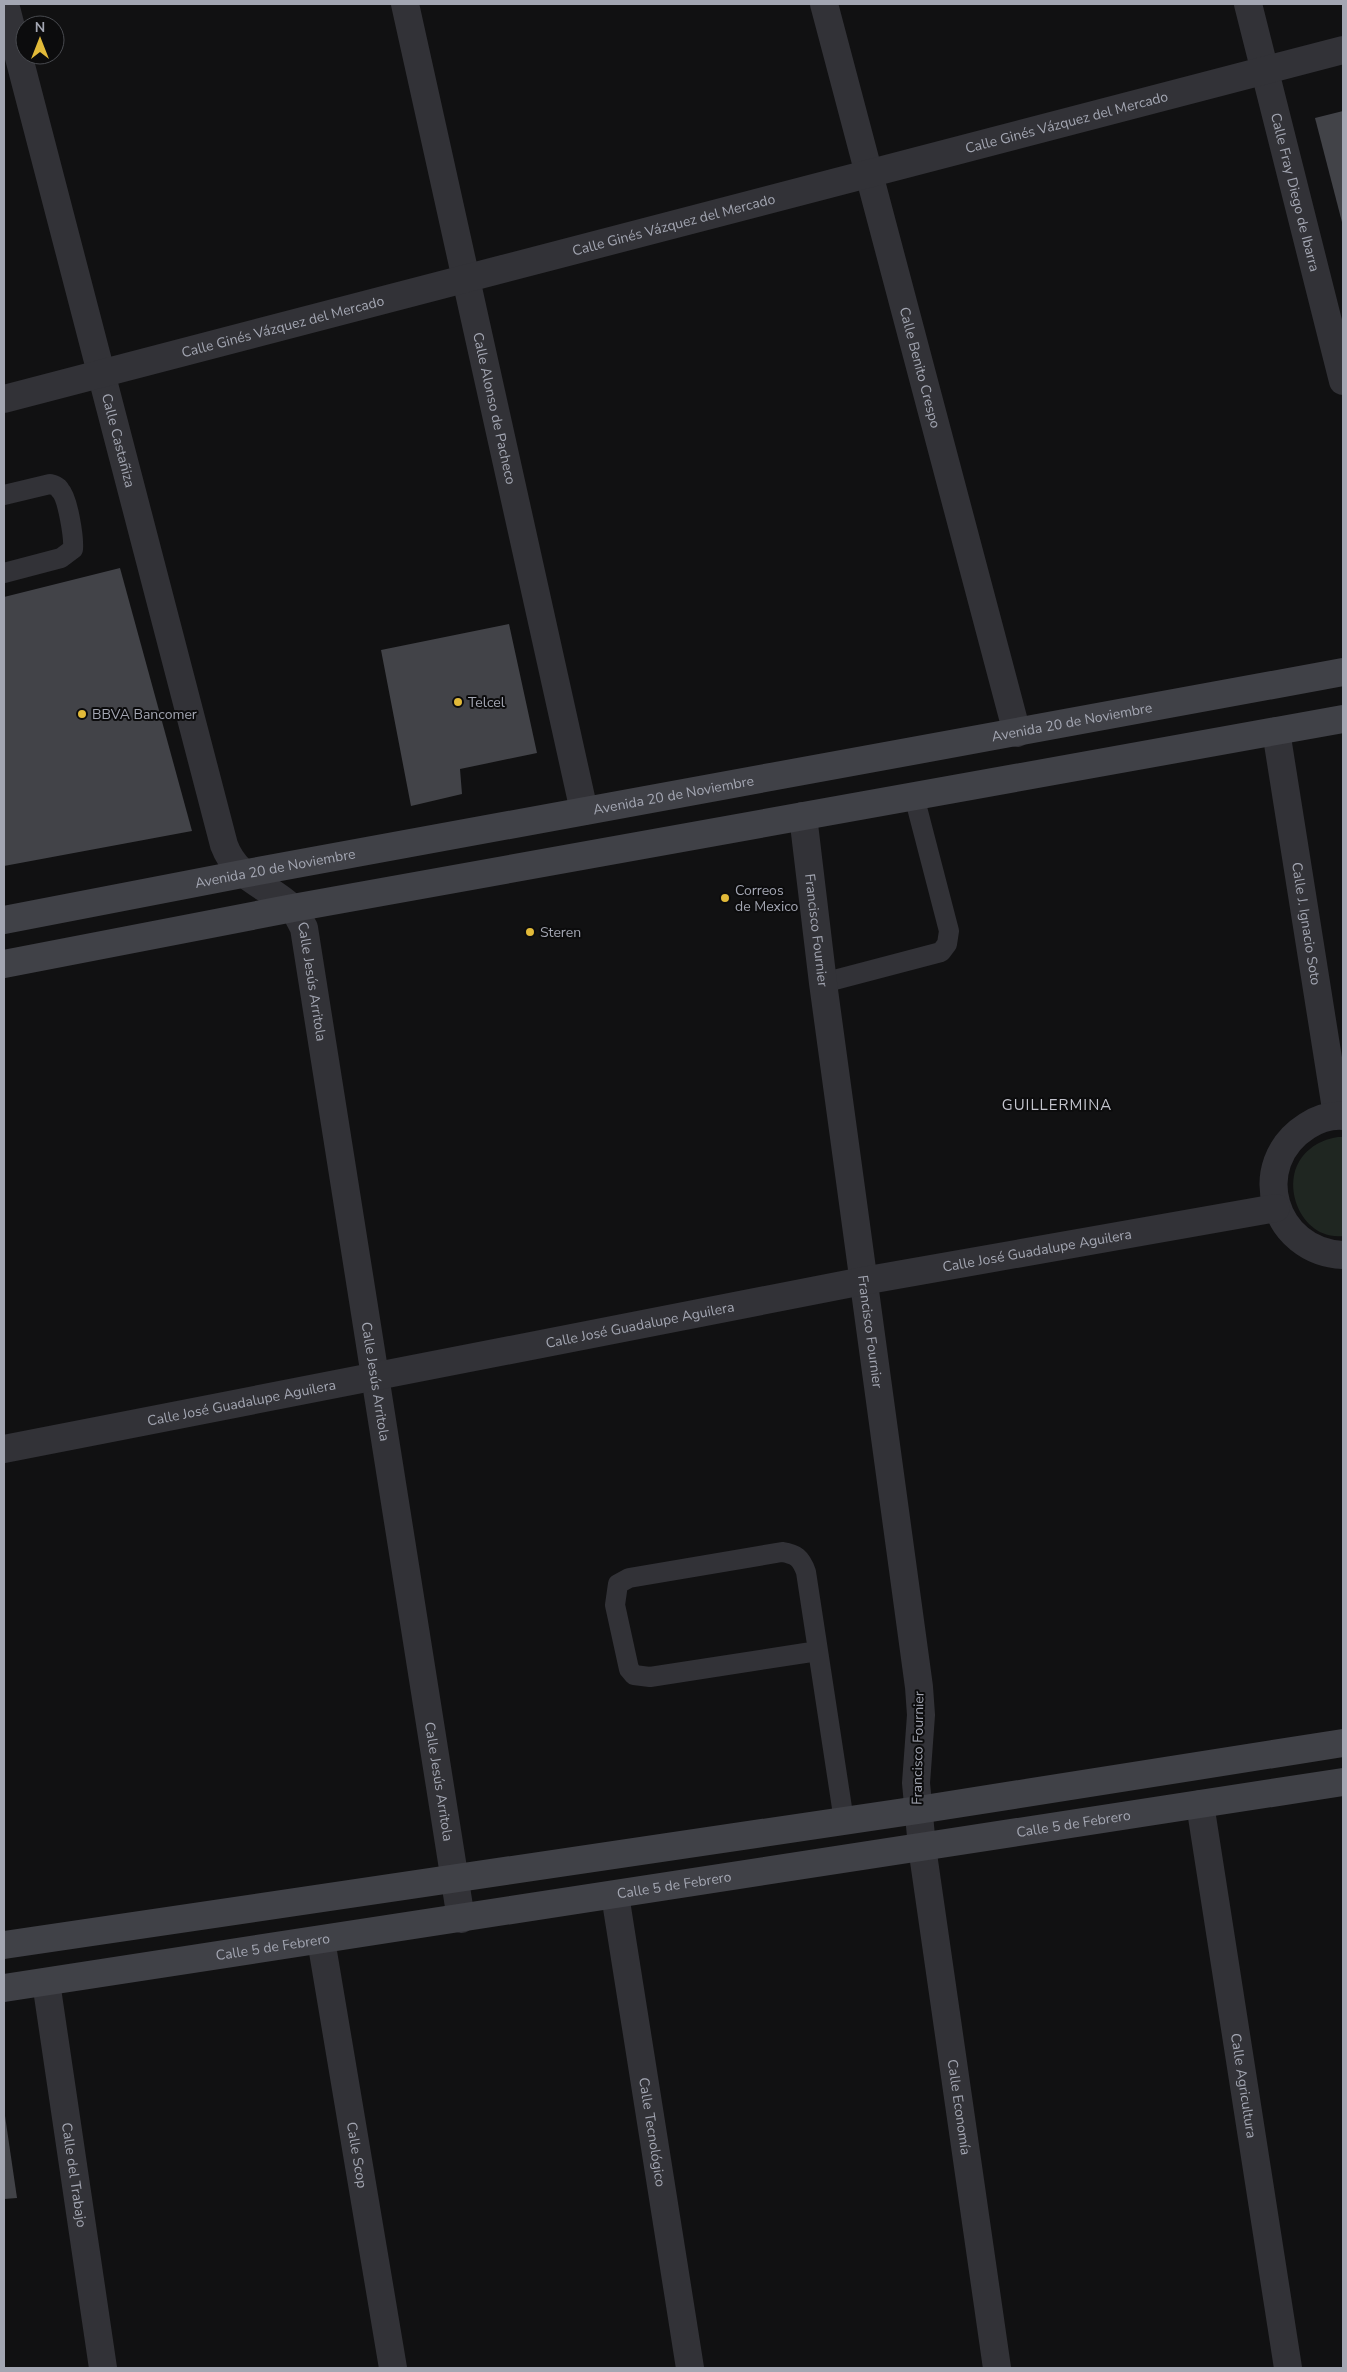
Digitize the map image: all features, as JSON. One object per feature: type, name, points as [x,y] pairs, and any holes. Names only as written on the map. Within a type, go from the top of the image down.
[{"type":"street","name":"Calle Castañiza","points":[[5,4],[224,845],[230,859],[242,874]]},
{"type":"street","name":"Calle Alonso de Pacheco","points":[[406,4],[584,811]]},
{"type":"street","name":"Calle Benito Crespo","points":[[824,4],[1017,733]]},
{"type":"street","name":"Calle Fray Diego de Ibarra","points":[[1248,4],[1343,381]]},
{"type":"street","name":"Calle Ginés Vázquez del Mercado","points":[[4,399],[1343,50]]},
{"type":"street","name":"Avenida 20 de Noviembre","points":[[4,920],[242,874],[1343,672]]},
{"type":"street","points":[[4,964],[293,908],[1343,719]]},
{"type":"street","name":"Calle J. Ignacio Soto","points":[[1276,732],[1340,1116]]},
{"type":"street","name":"Francisco Fournier","points":[[802,816],[919,1687],[921,1716],[916,1783],[922,1847]]},
{"type":"street","name":"Calle Jesús Arritola","points":[[242,874],[293,908],[304,928],[310,954],[461,1919]]},
{"type":"street","points":[[1340,1116],[1316,1120],[1298,1132],[1284,1147],[1275,1166],[1273,1187],[1276,1208],[1295,1236],[1309,1246],[1324,1252],[1343,1255]]},
{"type":"street","name":"Calle José Guadalupe Aguilera","points":[[4,1449],[376,1378],[863,1281],[1276,1208]]},
{"type":"street","points":[[4,1945],[918,1810],[1343,1743]]},
{"type":"street","name":"Calle 5 de Febrero","points":[[4,1988],[1343,1782]]},
{"type":"street","name":"Calle Agricultura","points":[[1200,1804],[1288,2368]]},
{"type":"street","name":"Calle Economía","points":[[922,1847],[997,2368]]},
{"type":"street","name":"Calle Tecnológico","points":[[615,1895],[690,2368]]},
{"type":"street","name":"Calle Scop","points":[[321,1940],[394,2368]]},
{"type":"street","name":"Calle del Trabajo","points":[[46,1982],[103,2368]]},
{"type":"lane","points":[[4,495],[50,484],[55,485],[63,494],[73,540],[73,549],[61,558],[4,573]]},
{"type":"lane","points":[[823,983],[941,952],[947,944],[949,931],[914,796]]},
{"type":"lane","points":[[818,1651],[650,1677],[634,1675],[629,1669],[615,1604],[618,1584],[628,1578],[782,1552],[793,1554],[801,1560],[806,1572],[844,1821]]},
{"type":"shaded area","points":[[1343,1137],[1343,1236],[1328,1235],[1314,1228],[1304,1218],[1293,1190],[1294,1175],[1300,1161],[1310,1149],[1316,1144]]},
{"type":"building","points":[[1343,111],[1343,226],[1315,118]]},
{"type":"building","name":"BBVA Bancomer","points":[[120,568],[192,831],[4,866],[4,597]]},
{"type":"building","name":"Telcel","points":[[509,624],[537,753],[460,769],[462,794],[411,806],[381,650]]},
{"type":"building","points":[[4,2109],[17,2198],[4,2199]]},
{"type":"place","name":"Telcel","points":[[458,702]]},
{"type":"place","name":"BBVA Bancomer","points":[[82,714]]},
{"type":"place","name":"Correos de Mexico","points":[[725,898]]},
{"type":"place","name":"Steren","points":[[530,932]]},
{"type":"district","name":"GUILLERMINA","points":[[1057,1105]]}]
